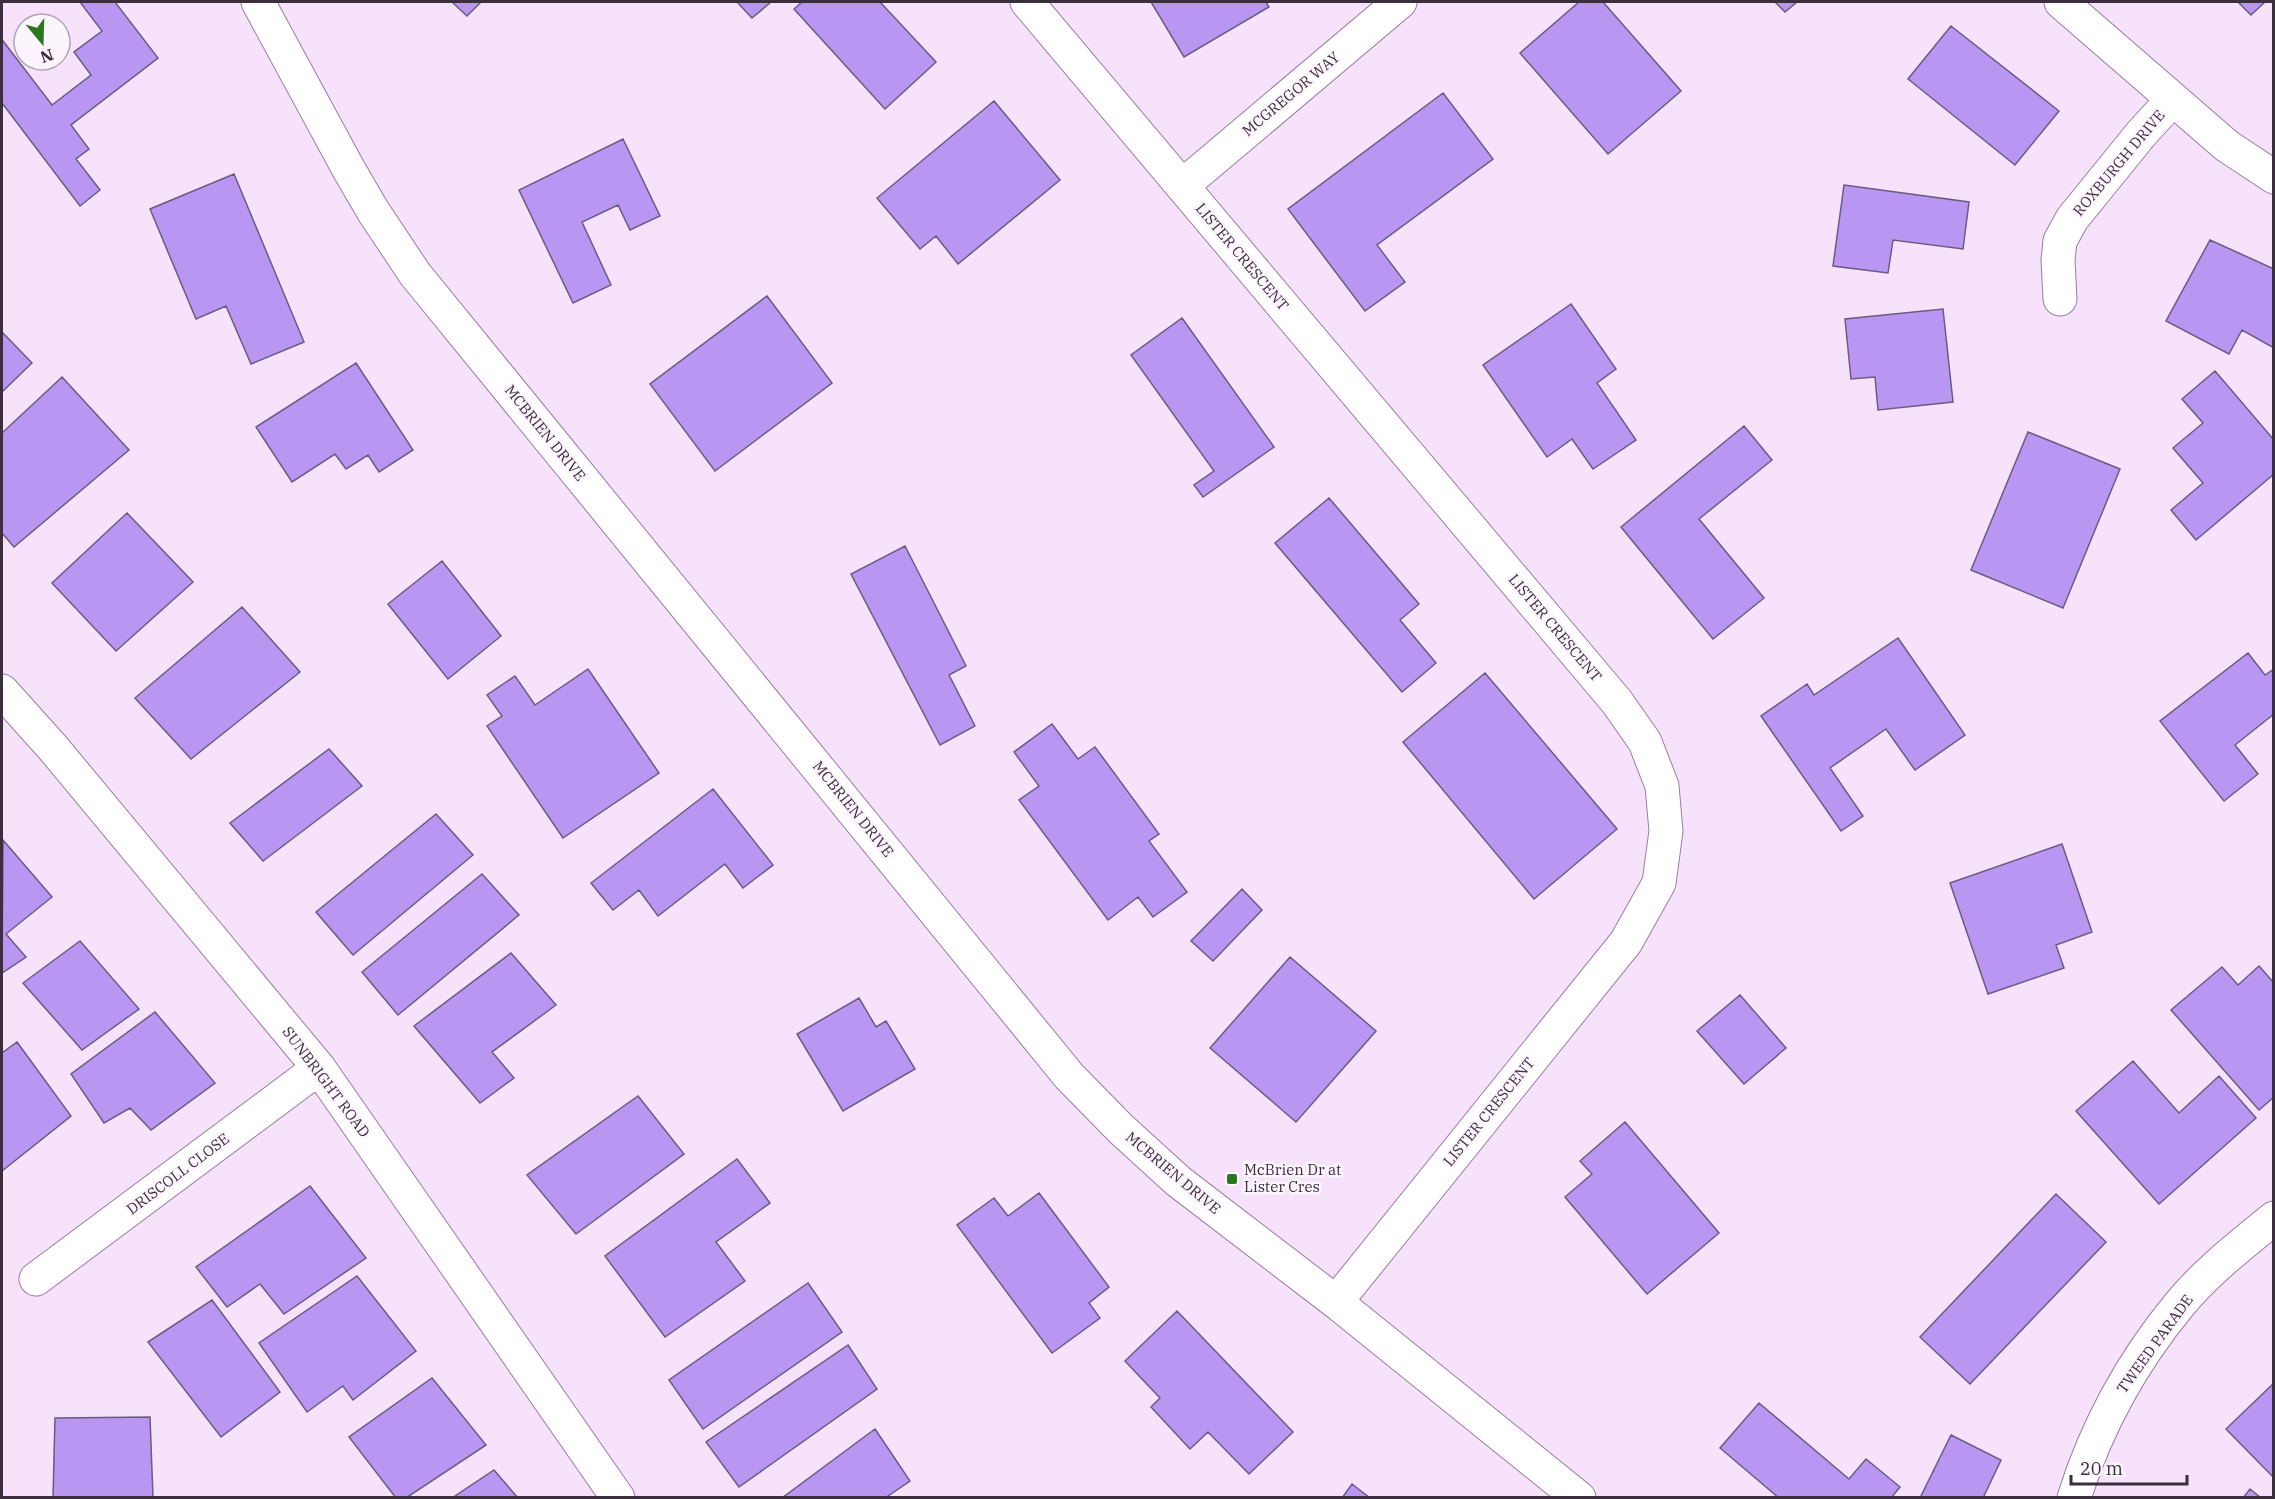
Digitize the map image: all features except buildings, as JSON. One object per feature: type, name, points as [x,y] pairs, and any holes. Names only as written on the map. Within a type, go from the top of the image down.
[{"type":"street","name":"MCBRIEN DRIVE","points":[[258,2],[348,168],[373,211],[415,274],[1069,1076],[1121,1130],[1178,1181],[1336,1302],[1579,1497]]},
{"type":"street","name":"LISTER CRESCENT","points":[[1027,2],[1617,702],[1645,742],[1662,786],[1666,831],[1659,883],[1626,942],[1336,1302]]},
{"type":"street","name":"MCGREGOR WAY","points":[[1182,186],[1400,2]]},
{"type":"street","name":"ROXBURGH DRIVE","points":[[2061,2],[2227,146],[2274,177]]},
{"type":"street","name":"ROXBURGH DRIVE","points":[[2060,299],[2058,260],[2060,242],[2072,219],[2141,134],[2173,99]]},
{"type":"street","name":"SUNBRIGHT ROAD","points":[[2,691],[54,749],[320,1068],[618,1497]]},
{"type":"street","name":"DRISCOLL CLOSE","points":[[36,1279],[320,1068]]},
{"type":"street","name":"TWEED PARADE","points":[[2074,1497],[2083,1469],[2117,1395],[2146,1352],[2180,1305],[2226,1258],[2274,1218]]},
{"type":"place","name":"McBrien Dr at Lister Cres","points":[[1232,1179]]}]
